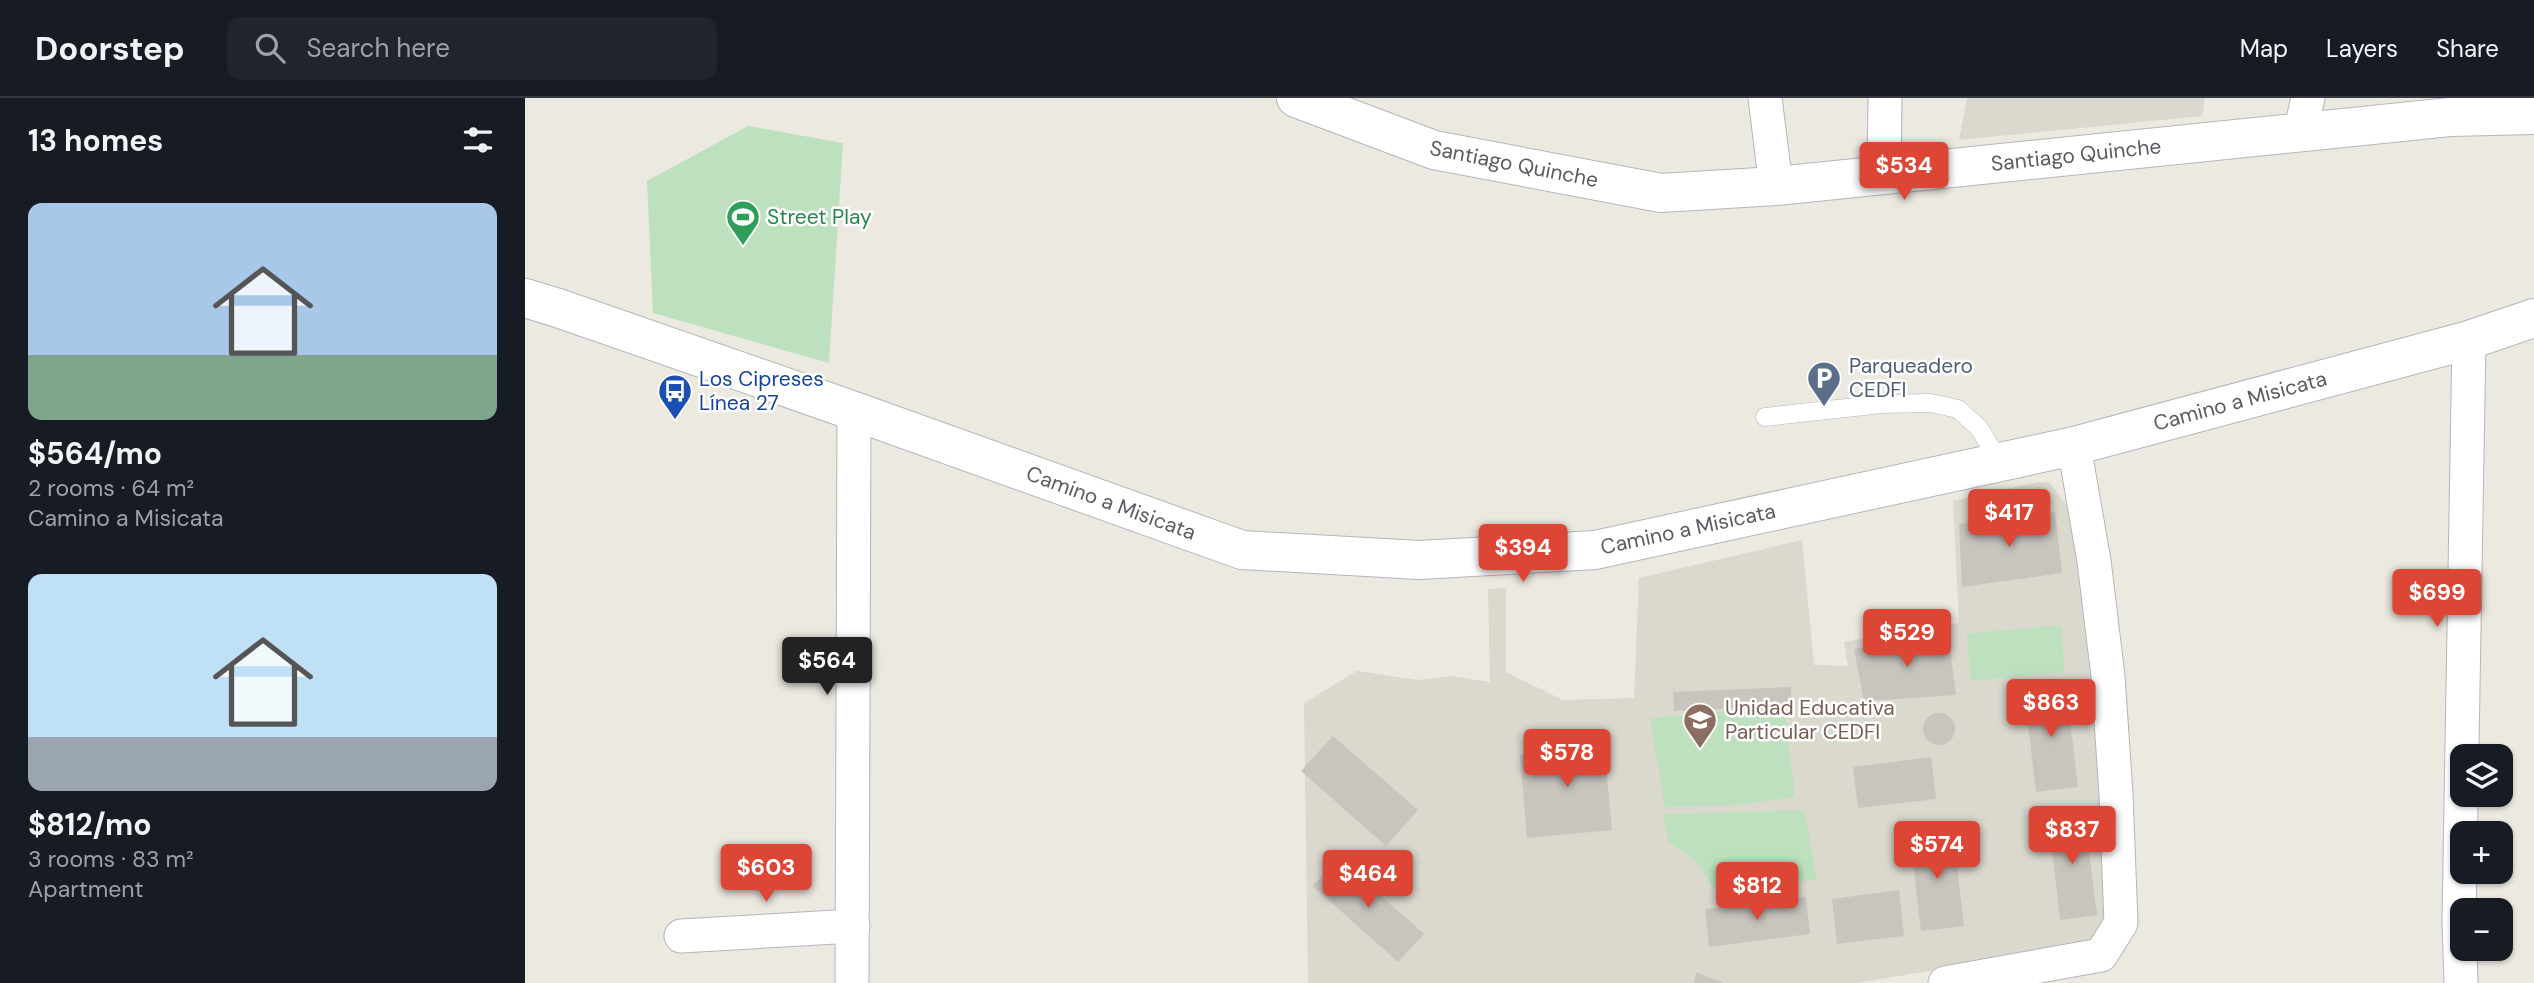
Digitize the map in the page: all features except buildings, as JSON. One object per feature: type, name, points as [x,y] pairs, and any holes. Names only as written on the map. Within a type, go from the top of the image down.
[{"type":"street","name":"Santiago Quinche","points":[[1296,98],[1434,150],[1661,193],[1776,186],[1884,174],[2304,115],[2534,115]]},
{"type":"street","points":[[1765,98],[1776,186]]},
{"type":"street","points":[[1884,174],[1885,98]]},
{"type":"street","name":"Camino a Misicata","points":[[525,299],[558,307],[1242,550],[1419,560],[1595,550],[2074,446],[2469,340],[2534,318]]},
{"type":"street","points":[[2462,983],[2459,920],[2469,340]]},
{"type":"street","points":[[852,983],[854,411]]},
{"type":"street","points":[[1945,983],[2101,955],[2121,923],[2108,676],[2094,561],[2074,446]]},
{"type":"street","points":[[681,936],[853,926]]},
{"type":"lane","points":[[1765,417],[1882,404],[1931,403],[1958,409],[1979,428],[2000,462]]},
{"type":"shaded area","points":[[1967,98],[2205,98],[2202,116],[1959,140]]},
{"type":"shaded area","name":"Unidad Educativa Particular CEDFI","points":[[2039,482],[2050,483],[2071,512],[2084,561],[2107,916],[2096,944],[1856,983],[1308,983],[1304,703],[1357,671],[1418,680],[1451,676],[1490,682],[1488,589],[1506,588],[1506,672],[1563,700],[1634,698],[1639,578],[1802,540],[1814,665],[1848,666],[1844,642],[1959,623],[1953,501]]},
{"type":"green space","name":"Street Play","points":[[748,126],[843,143],[829,363],[653,313],[647,181]]},
{"type":"green space","points":[[2061,625],[2065,672],[1971,681],[1967,634]]},
{"type":"green space","points":[[1784,706],[1795,797],[1734,805],[1665,807],[1650,718]]},
{"type":"green space","points":[[1804,810],[1817,880],[1713,887],[1696,861],[1668,841],[1663,814]]},
{"type":"place","name":"Street Play","points":[[743,247]]},
{"type":"place","name":"Parqueadero CEDFI","points":[[1824,408]]},
{"type":"place","name":"Los Cipreses Línea 27","points":[[675,421]]},
{"type":"place","name":"Unidad Educativa Particular CEDFI","points":[[1700,750]]}]
